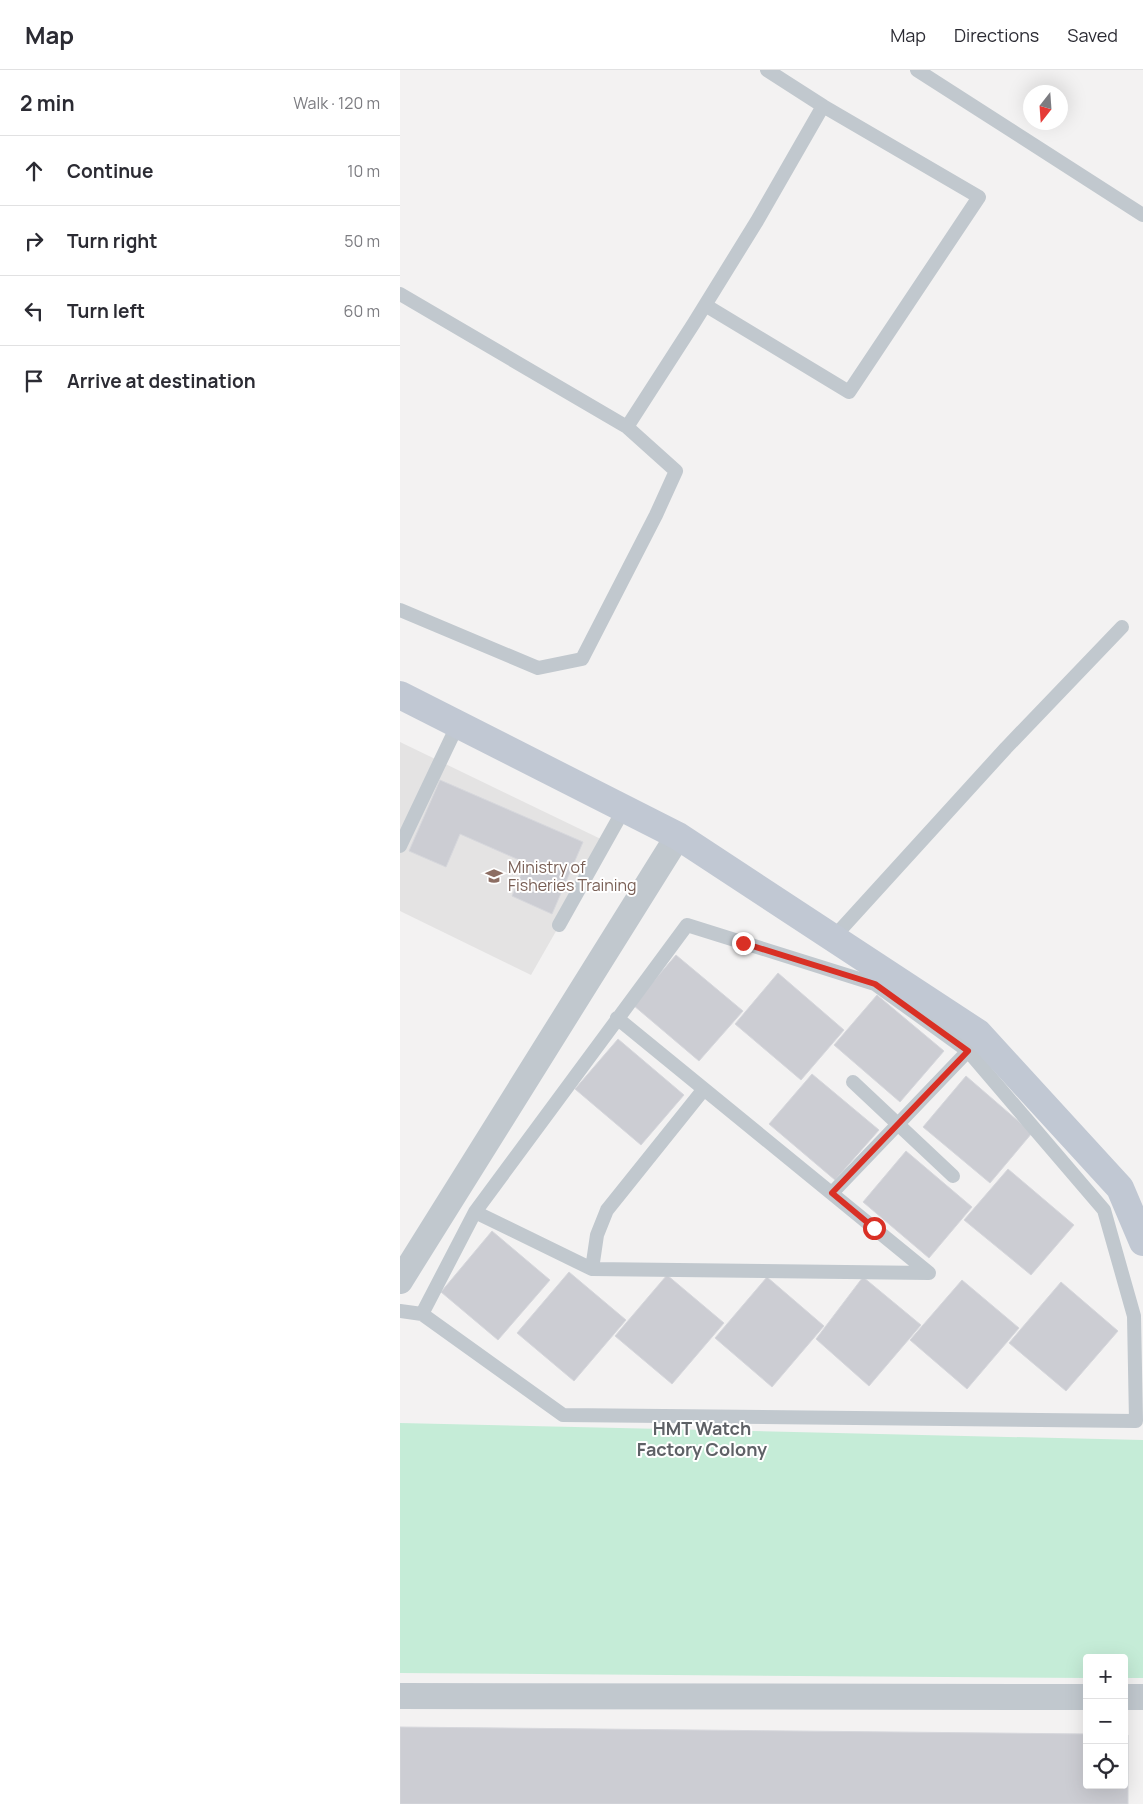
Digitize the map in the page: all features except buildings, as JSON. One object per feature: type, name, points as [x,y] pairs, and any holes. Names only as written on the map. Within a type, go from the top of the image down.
[{"type":"street","points":[[400,694],[678,836],[978,1033],[1120,1188],[1143,1242]]},
{"type":"street","points":[[400,1281],[678,836]]},
{"type":"street","points":[[400,1696],[1083,1697]]},
{"type":"street","points":[[1128,1697],[1143,1698]]},
{"type":"lane","points":[[705,305],[849,392],[979,197],[823,106],[767,70]]},
{"type":"lane","points":[[917,70],[1143,215]]},
{"type":"lane","points":[[627,427],[757,221],[823,106]]},
{"type":"lane","points":[[400,294],[627,427],[676,471],[656,515],[582,659],[538,668],[400,610]]},
{"type":"lane","points":[[833,938],[1006,748],[1122,627]]},
{"type":"lane","points":[[400,846],[458,724]]},
{"type":"lane","points":[[559,925],[624,809]]},
{"type":"lane","points":[[400,1312],[422,1314],[562,1415],[1136,1421],[1134,1316],[1104,1210],[968,1051],[875,984],[687,925],[475,1212],[422,1314]]},
{"type":"lane","points":[[475,1212],[592,1269],[930,1273],[617,1018]]},
{"type":"lane","points":[[832,1193],[968,1051]]},
{"type":"lane","points":[[853,1082],[953,1176]]},
{"type":"lane","points":[[592,1269],[597,1235],[607,1210],[704,1089]]},
{"type":"shaded area","name":"Ministry of Fisheries Training","points":[[400,742],[607,842],[531,975],[400,911]]},
{"type":"green space","points":[[400,1423],[1143,1440],[1143,1678],[1128,1678],[1128,1654],[1083,1654],[1083,1678],[400,1673]]},
{"type":"place","name":"Ministry of Fisheries Training","points":[[494,876]]},
{"type":"district","name":"HMT Watch Factory Colony","points":[[702,1438]]},
{"type":"route","points":[[743,943],[875,984],[968,1051],[832,1193],[874,1228]]}]
